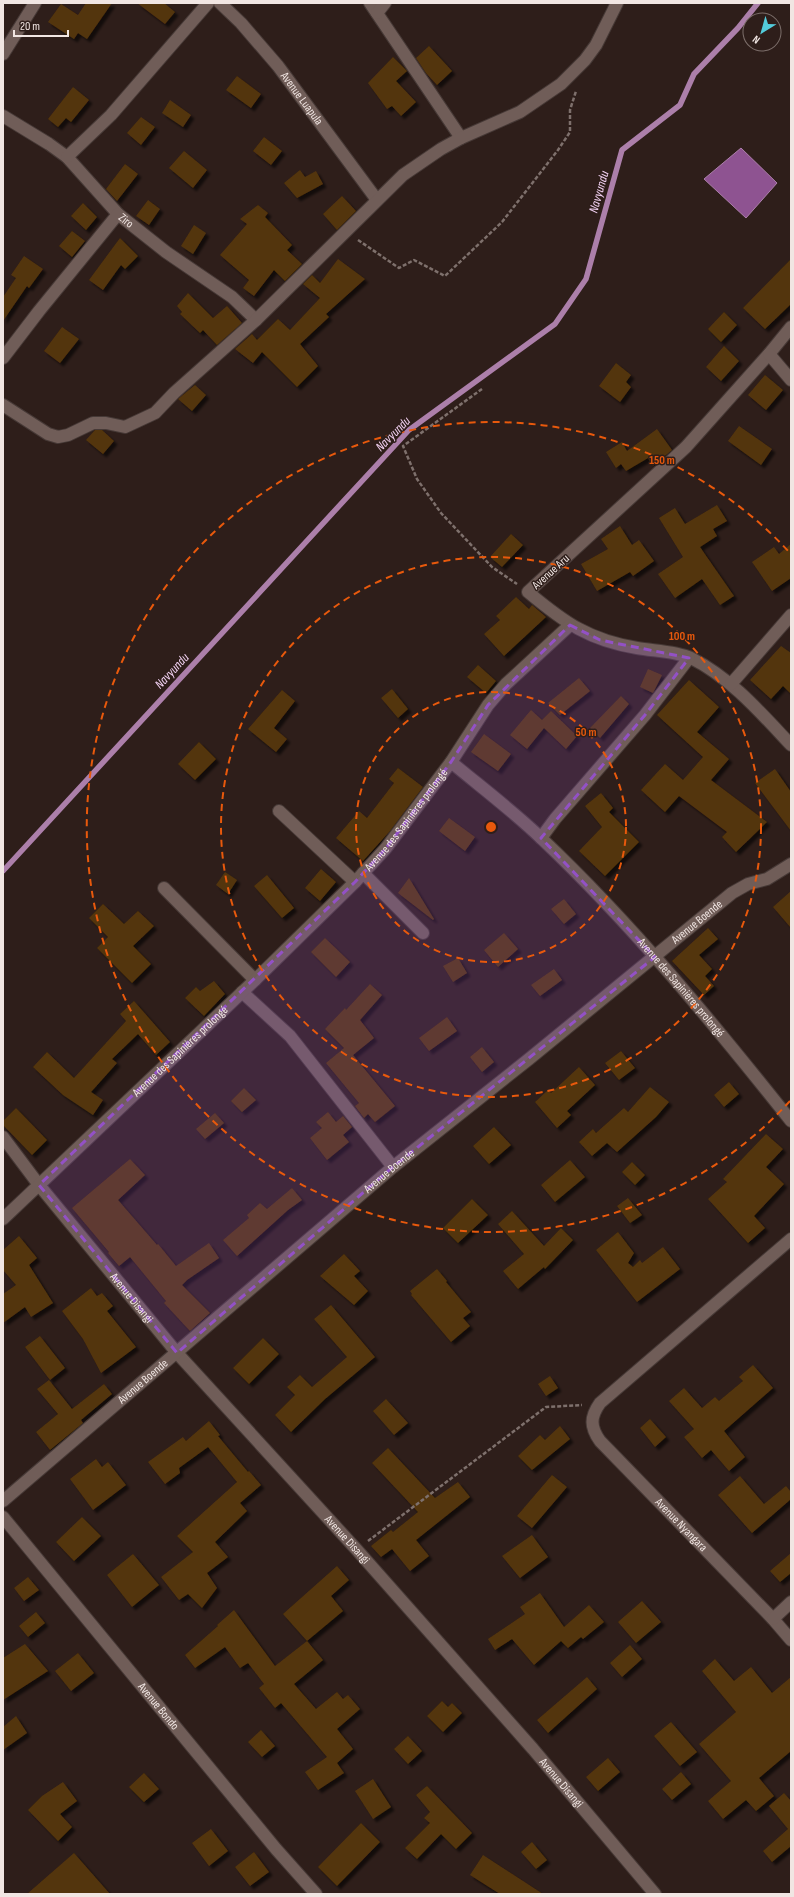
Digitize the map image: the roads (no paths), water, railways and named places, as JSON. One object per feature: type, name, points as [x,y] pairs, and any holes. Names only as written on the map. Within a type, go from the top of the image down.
[{"type":"street","points":[[3,54],[35,3]]},
{"type":"street","points":[[67,157],[111,115],[208,3]]},
{"type":"street","name":"Avenue Luapula","points":[[220,3],[241,23],[278,66],[377,200]]},
{"type":"street","points":[[385,3],[373,8],[461,138]]},
{"type":"street","points":[[3,405],[48,434],[58,437],[68,435],[99,422],[118,427],[131,425],[155,413],[174,393],[256,320],[377,200],[415,166],[461,138],[520,112],[561,84],[584,60],[596,44],[617,3]]},
{"type":"street","name":"Ziro","points":[[3,116],[50,144],[67,157],[118,214],[166,252],[232,297],[256,320]]},
{"type":"street","points":[[3,358],[118,214]]},
{"type":"street","name":"Avenue Aru","points":[[791,327],[769,354],[686,447],[528,592],[570,625],[600,640],[690,658],[731,684],[756,707],[791,745]]},
{"type":"street","points":[[769,354],[791,380]]},
{"type":"street","points":[[731,684],[791,615]]},
{"type":"street","points":[[451,762],[488,705],[506,684],[570,625]]},
{"type":"street","points":[[541,838],[555,818],[645,715],[690,658]]},
{"type":"street","name":"Avenue des Sapinières prolongé","points":[[3,1219],[255,980],[359,877],[386,848],[451,762],[541,838],[655,957],[730,1045],[791,1121]]},
{"type":"street","points":[[279,811],[359,877],[423,933]]},
{"type":"street","name":"Avenue Boende","points":[[3,1501],[394,1167],[740,887],[767,879],[791,864]]},
{"type":"street","points":[[164,888],[255,980]]},
{"type":"street","points":[[242,992],[290,1036],[394,1167]]},
{"type":"street","name":"Avenue Disangi","points":[[3,1137],[39,1185],[177,1353],[357,1550],[533,1749],[655,1894]]},
{"type":"street","name":"Avenue Nyangara","points":[[791,1239],[600,1403],[592,1418],[592,1426],[600,1441],[773,1618],[791,1640]]},
{"type":"street","name":"Avenue Bondo","points":[[3,1517],[271,1843],[316,1894]]},
{"type":"street","points":[[773,1618],[791,1602]]},
{"type":"waterway","name":"Navyundu","points":[[3,871],[409,430],[555,324],[586,279],[622,150],[680,105],[694,74],[738,28],[758,3]]}]
